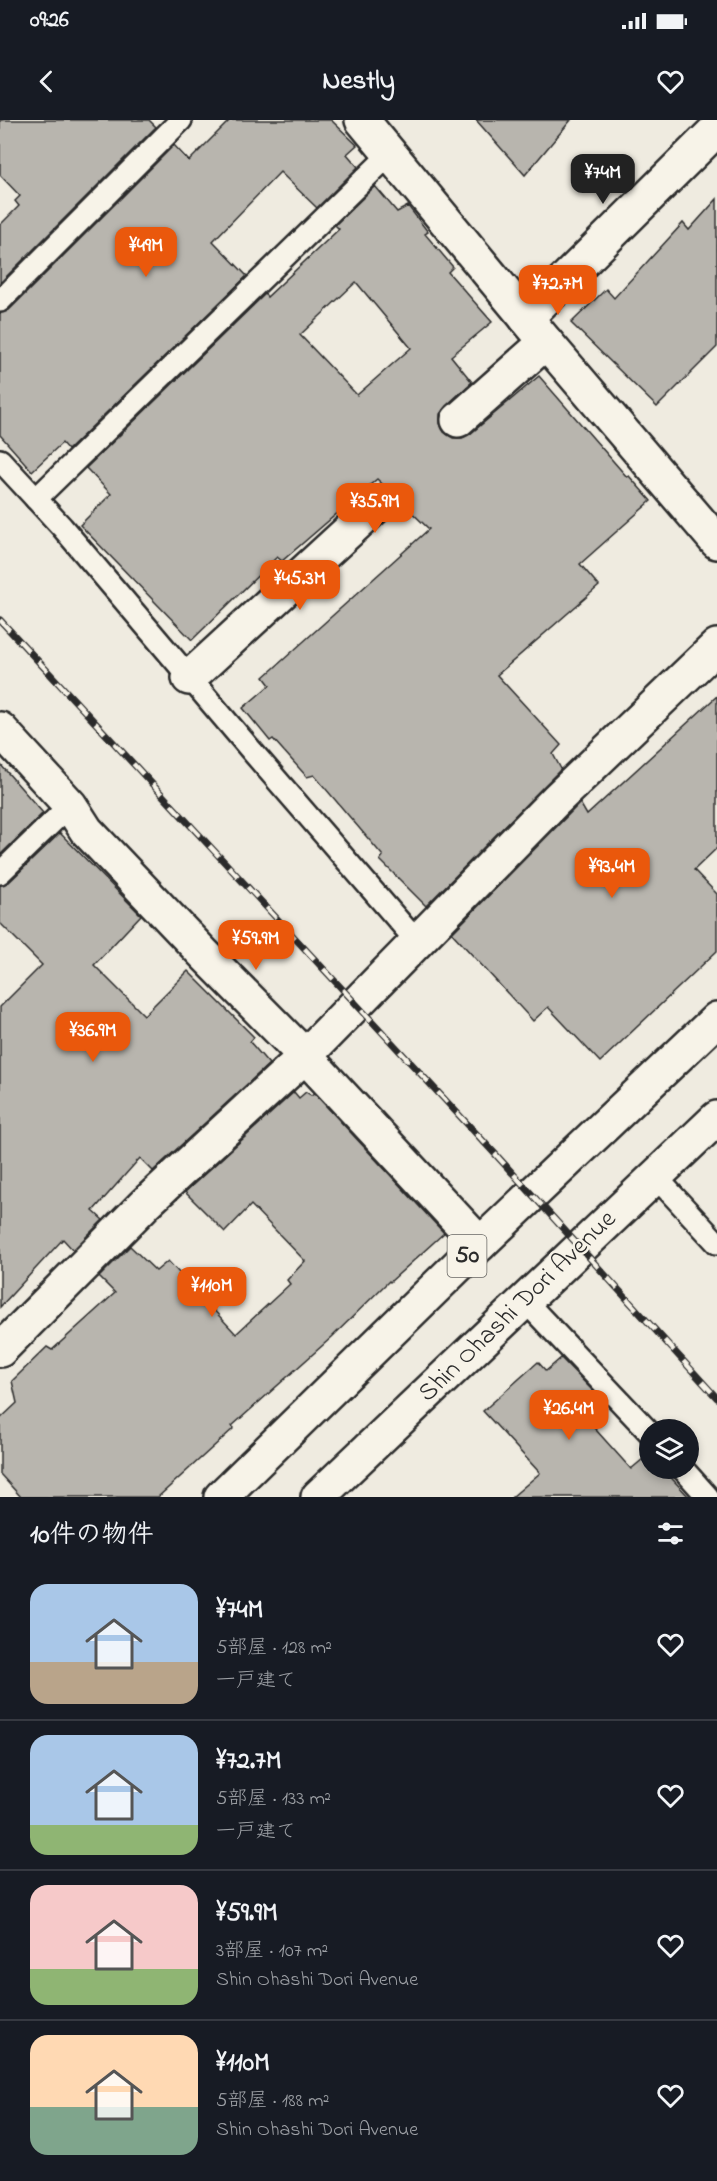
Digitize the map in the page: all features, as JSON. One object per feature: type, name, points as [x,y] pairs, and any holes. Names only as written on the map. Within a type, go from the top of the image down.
[{"type":"street","points":[[362,120],[717,543]]},
{"type":"street","points":[[458,420],[717,129]]},
{"type":"street","points":[[189,678],[376,506]]},
{"type":"street","points":[[0,1350],[146,1203],[305,1056],[556,800],[717,646]]},
{"type":"street","points":[[0,729],[70,805],[86,830],[305,1056],[480,1244]]},
{"type":"street","name":"50","points":[[221,1497],[480,1244],[717,1019]]},
{"type":"street","name":"Shin Ohashi Dori Avenue","points":[[318,1497],[717,1118]]},
{"type":"lane","points":[[0,301],[182,120]]},
{"type":"lane","points":[[36,500],[390,154]]},
{"type":"lane","points":[[0,460],[418,943]]},
{"type":"lane","points":[[0,873],[70,805]]},
{"type":"lane","points":[[655,1176],[717,1243]]},
{"type":"lane","points":[[525,1301],[639,1421]]},
{"type":"lane","points":[[692,1479],[708,1497]]},
{"type":"building","points":[[0,120],[149,120],[156,127],[0,283],[0,225],[19,206],[15,201],[20,196],[0,175]]},
{"type":"building","points":[[230,120],[331,120],[357,145],[347,154],[358,167],[317,208],[280,172],[213,241],[247,276],[68,450],[62,443],[32,471],[0,435],[0,313],[9,310],[174,145],[189,161]]},
{"type":"building","points":[[476,120],[571,120],[525,175]]},
{"type":"building","points":[[375,186],[397,212],[408,206],[428,232],[425,234],[453,267],[448,272],[492,322],[451,356],[472,382],[440,414],[440,423],[444,432],[453,438],[462,438],[470,434],[539,376],[627,477],[629,476],[651,501],[580,564],[599,586],[497,675],[561,745],[553,754],[561,769],[426,906],[380,860],[383,856],[314,775],[307,777],[273,739],[270,741],[243,708],[270,685],[264,677],[429,529],[377,479],[282,561],[277,557],[192,640],[80,525],[111,494],[86,468],[265,294],[267,297],[339,229],[335,225]],"holes":[[[356,282],[411,348],[357,395],[300,335]]]},
{"type":"building","points":[[717,199],[717,347],[657,407],[571,323],[606,289],[614,298],[683,223],[689,230]]},
{"type":"building","points":[[717,696],[717,848],[694,870],[717,894],[717,951],[600,1062],[548,1007],[533,1021],[452,933],[580,803],[587,815]]},
{"type":"building","points":[[0,764],[43,813],[0,855]]},
{"type":"building","points":[[60,833],[141,915],[94,965],[144,1015],[188,971],[254,1037],[250,1042],[269,1064],[153,1171],[140,1158],[93,1211],[103,1220],[73,1250],[63,1239],[0,1307],[0,1007],[42,965],[0,923],[0,885],[9,882]]},
{"type":"building","points":[[294,1092],[299,1098],[306,1092],[311,1095],[314,1093],[444,1233],[389,1281],[332,1337],[232,1426],[234,1428],[158,1497],[21,1497],[0,1474],[0,1419],[17,1403],[12,1381],[47,1347],[52,1350],[115,1293],[99,1277],[130,1246],[156,1271],[168,1261],[236,1334],[290,1284],[287,1280],[305,1261],[251,1205],[225,1232],[185,1192]]},
{"type":"building","points":[[561,1358],[597,1395],[579,1411],[631,1469],[639,1462],[639,1479],[672,1479],[689,1497],[512,1497],[540,1473],[483,1411],[538,1362],[546,1371]]},
{"type":"railway","points":[[0,620],[497,1156],[717,1398]]}]
